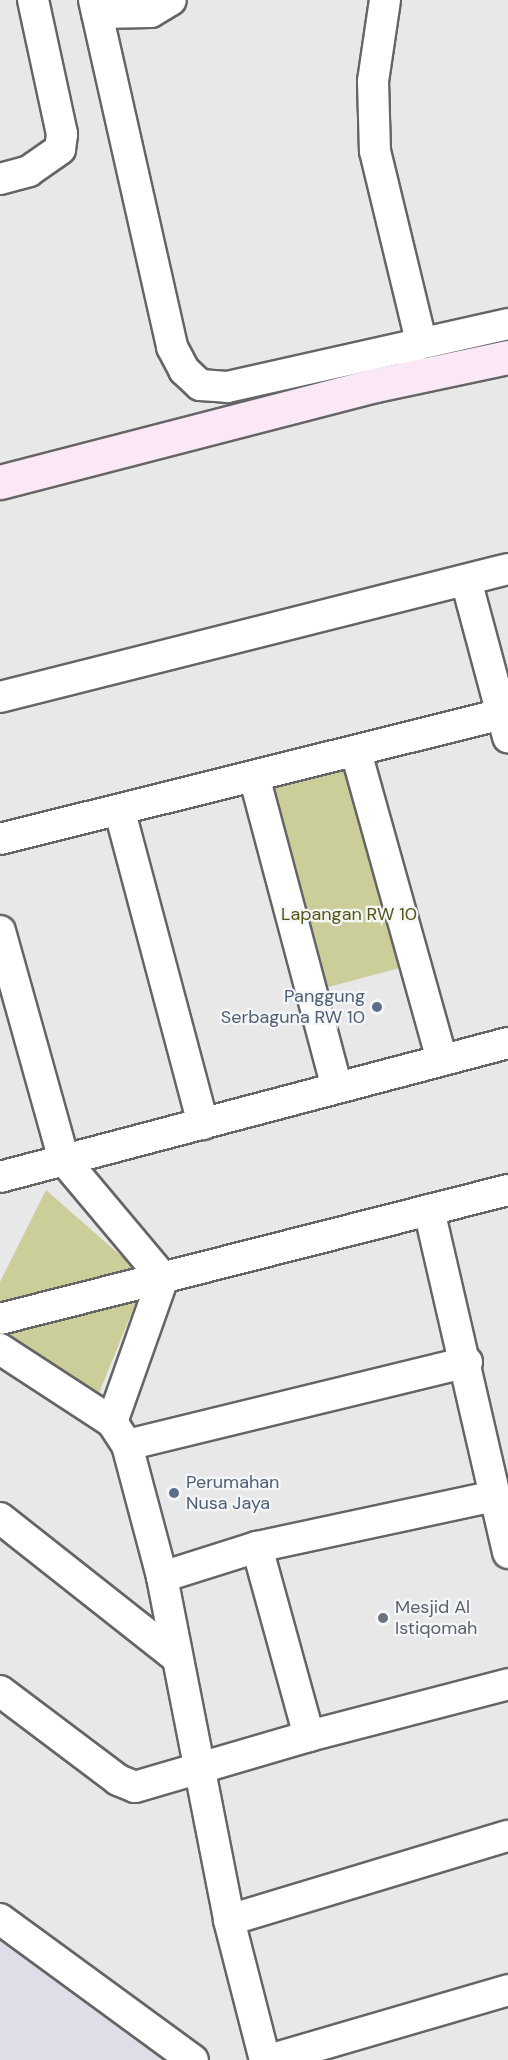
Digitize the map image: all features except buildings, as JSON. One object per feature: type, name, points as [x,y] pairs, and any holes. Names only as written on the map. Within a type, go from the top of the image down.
[{"type":"street","points":[[0,179],[47,160],[60,149],[62,134],[33,0]]},
{"type":"street","points":[[171,0],[151,12],[96,6],[172,347],[184,370],[200,385],[227,387],[422,341],[508,324]]},
{"type":"street","points":[[385,0],[373,81],[375,151],[422,341]]},
{"type":"street","points":[[375,385],[422,341]]},
{"type":"street","points":[[0,482],[375,385],[508,357]]},
{"type":"street","points":[[0,697],[508,569]]},
{"type":"street","points":[[0,839],[120,812],[254,776],[357,752],[505,726],[466,580]]},
{"type":"street","points":[[357,752],[442,1060]]},
{"type":"street","points":[[254,776],[337,1087]]},
{"type":"street","points":[[120,812],[203,1124]]},
{"type":"street","points":[[0,931],[64,1160],[163,1278]]},
{"type":"street","points":[[0,1177],[508,1043]]},
{"type":"street","points":[[0,1320],[508,1190]]},
{"type":"street","points":[[429,1210],[467,1362],[508,1553]]},
{"type":"street","points":[[163,1278],[120,1434],[162,1577],[229,1920],[265,2060]]},
{"type":"street","points":[[0,1349],[120,1434],[467,1362]]},
{"type":"street","points":[[162,1577],[257,1548],[494,1496]]},
{"type":"street","points":[[0,1518],[177,1658]]},
{"type":"street","points":[[257,1548],[309,1736]]},
{"type":"street","points":[[0,1691],[118,1780],[135,1787],[309,1736],[508,1684]]},
{"type":"street","points":[[229,1920],[508,1836]]},
{"type":"street","points":[[0,1919],[193,2060]]},
{"type":"street","points":[[269,2060],[508,1990]]},
{"type":"shaded area","points":[[0,1919],[193,2060],[0,2060]]},
{"type":"green space","name":"Lapangan RW 10","points":[[361,764],[415,964],[320,989],[266,789]]},
{"type":"green space","points":[[46,1190],[136,1269],[0,1304],[0,1282]]},
{"type":"green space","points":[[138,1297],[97,1398],[0,1334]]},
{"type":"place","name":"Panggung Serbaguna RW 10","points":[[377,1007]]},
{"type":"place","name":"Perumahan Nusa Jaya","points":[[174,1493]]},
{"type":"place","name":"Mesjid Al Istiqomah","points":[[383,1618]]}]
